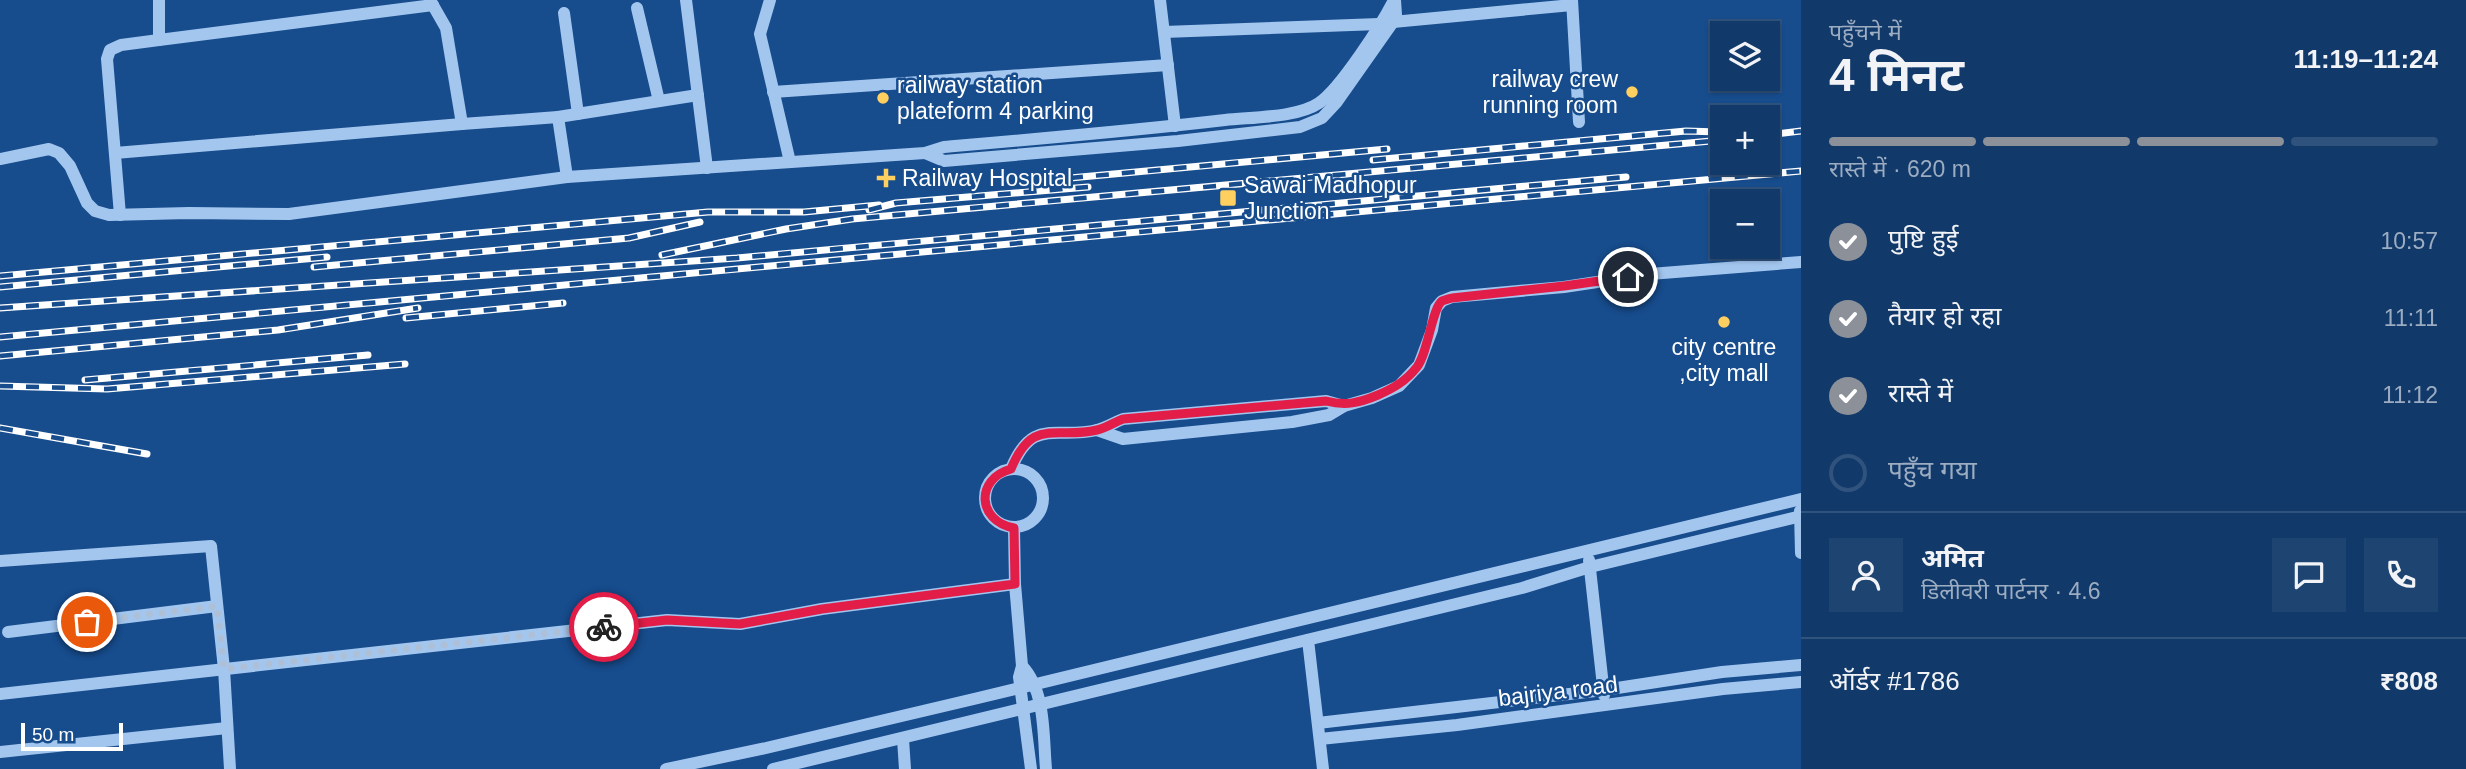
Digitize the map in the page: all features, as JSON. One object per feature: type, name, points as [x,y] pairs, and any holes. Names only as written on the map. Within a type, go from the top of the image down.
[{"type":"street","points":[[159,0],[159,40]]},
{"type":"street","points":[[686,0],[707,168]]},
{"type":"street","points":[[770,0],[760,34],[790,162]]},
{"type":"street","points":[[1160,0],[1175,126]]},
{"type":"street","points":[[925,153],[944,161],[1178,141],[1300,127],[1322,118],[1336,103],[1393,22],[1396,15],[1394,0]]},
{"type":"street","points":[[0,159],[49,149],[59,153],[70,166],[87,203],[95,211],[109,215],[188,212],[289,214],[567,177],[925,153],[944,147],[1175,126],[1303,110],[1318,103],[1333,90],[1394,0]]},
{"type":"street","points":[[120,215],[107,59],[110,50],[121,45],[432,2],[446,28],[462,124]]},
{"type":"street","points":[[1393,22],[1572,3],[1579,122]]},
{"type":"street","points":[[637,8],[659,102]]},
{"type":"street","points":[[564,13],[578,114]]},
{"type":"street","points":[[1164,32],[1379,24]]},
{"type":"street","points":[[773,92],[1168,65]]},
{"type":"street","points":[[115,153],[558,117],[698,95]]},
{"type":"street","points":[[558,117],[567,177]]},
{"type":"street","points":[[1097,430],[1123,439],[1293,422],[1329,415],[1344,406],[1399,386],[1419,365],[1432,330],[1436,308],[1442,301],[1452,298],[1650,274],[1801,262]]},
{"type":"street","points":[[1011,469],[1018,452],[1026,442],[1039,434],[1097,430],[1123,419],[1326,401],[1344,406]]},
{"type":"street","points":[[1011,469],[1021,469],[1037,479],[1044,497],[1043,506],[1032,522],[1014,528],[995,521],[985,504],[988,485],[994,477],[1011,469]]},
{"type":"street","points":[[666,769],[1020,688],[1799,500],[1801,553]]},
{"type":"street","points":[[766,748],[772,769],[1308,640],[1801,516]]},
{"type":"street","points":[[1014,528],[1015,584],[1022,666],[1019,677],[1031,769]]},
{"type":"street","points":[[0,561],[211,545],[224,669],[230,769]]},
{"type":"street","points":[[1586,550],[1605,706]]},
{"type":"street","points":[[0,694],[667,620],[740,624],[822,609],[1015,584]]},
{"type":"street","points":[[8,632],[217,606]]},
{"type":"street","points":[[1308,640],[1322,769]]},
{"type":"street","points":[[1022,666],[1031,675],[1039,704],[1046,769]]},
{"type":"street","points":[[1318,723],[1604,690],[1722,672],[1801,666]]},
{"type":"street","name":"bajriya road","points":[[1320,738],[1457,725],[1723,689],[1801,682]]},
{"type":"street","points":[[0,752],[227,728]]},
{"type":"street","points":[[904,739],[905,769]]},
{"type":"railway","points":[[1373,160],[1686,131],[1710,132]]},
{"type":"railway","points":[[1780,134],[1801,131]]},
{"type":"railway","points":[[662,255],[786,229],[852,219],[1710,141]]},
{"type":"railway","points":[[1070,178],[1387,149]]},
{"type":"railway","points":[[0,337],[1801,171]]},
{"type":"railway","points":[[0,308],[737,258],[1626,177]]},
{"type":"railway","points":[[869,210],[896,203],[1088,187]]},
{"type":"railway","points":[[0,276],[708,212],[804,212],[879,205]]},
{"type":"railway","points":[[314,267],[629,238],[700,222]]},
{"type":"railway","points":[[0,287],[327,257]]},
{"type":"railway","points":[[406,318],[563,303]]},
{"type":"railway","points":[[0,356],[278,330],[418,308]]},
{"type":"railway","points":[[85,380],[368,355]]},
{"type":"railway","points":[[0,386],[107,389],[405,364]]},
{"type":"railway","points":[[0,428],[147,454]]},
{"type":"way so far","points":[[87,622],[217,606],[224,669],[604,627]]},
{"type":"place","name":"railway crew running room","points":[[1632,92]]},
{"type":"place","name":"railway station plateform 4 parking","points":[[883,98]]},
{"type":"place","name":"Railway Hospital","points":[[886,178]]},
{"type":"place","name":"Sawai Madhopur Junction","points":[[1228,198]]},
{"type":"place","name":"city centre ,city mall","points":[[1724,322]]},
{"type":"route","points":[[604,627],[667,620],[740,624],[822,609],[1015,584],[1014,528],[995,521],[985,504],[985,494],[994,477],[1011,469],[1018,452],[1026,442],[1039,434],[1097,430],[1123,419],[1326,401],[1344,406],[1399,386],[1419,365],[1432,330],[1436,308],[1442,301],[1628,277]]}]
